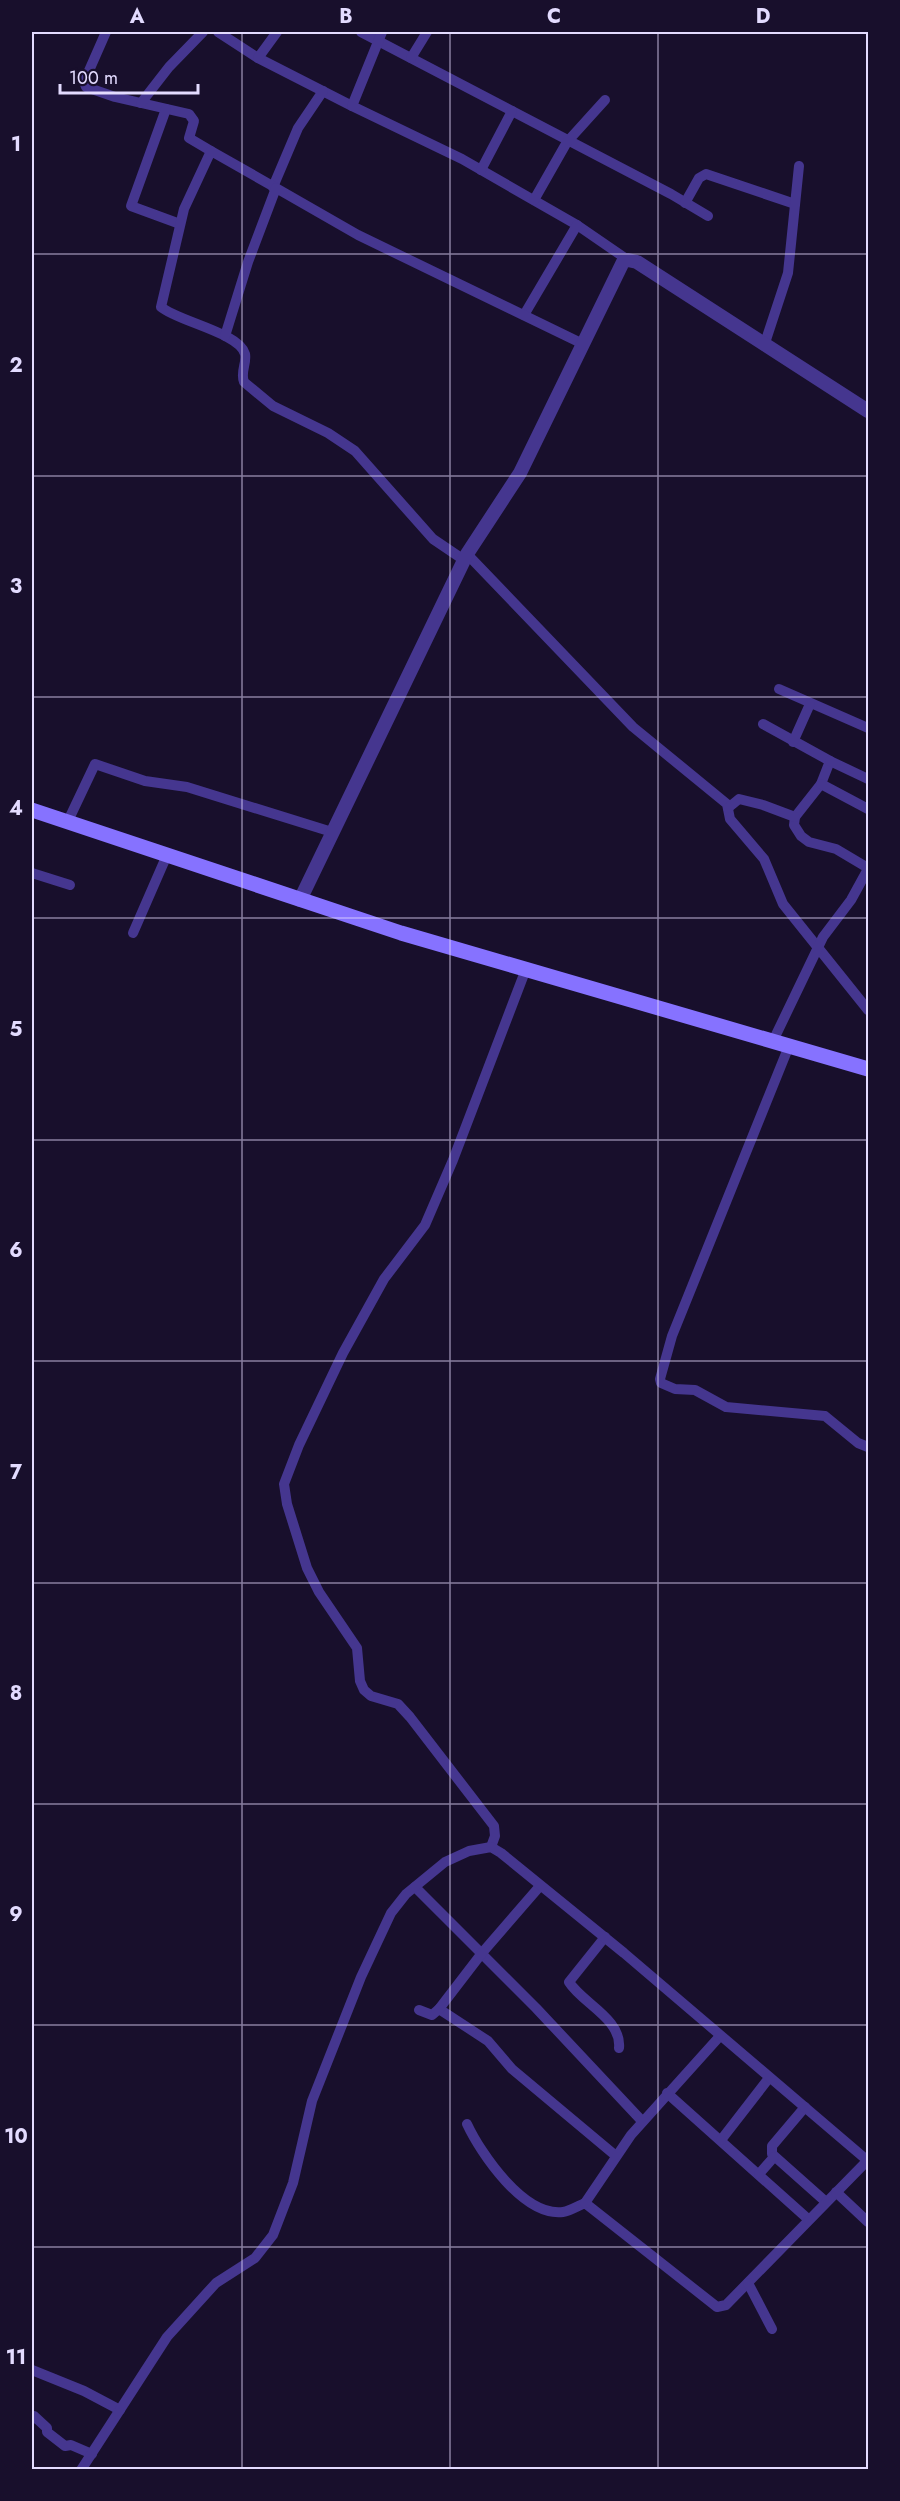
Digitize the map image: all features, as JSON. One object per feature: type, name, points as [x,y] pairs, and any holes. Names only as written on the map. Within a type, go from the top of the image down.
[{"type":"main road","points":[[32,810],[300,900],[868,1069]]},
{"type":"street","points":[[106,32],[84,84],[89,89],[192,116],[194,121],[189,138],[211,151],[358,235],[584,344]]},
{"type":"street","points":[[141,103],[169,67],[203,32]]},
{"type":"street","points":[[218,32],[258,58],[481,170],[577,225],[628,260],[636,262],[868,411]]},
{"type":"street","points":[[258,58],[278,32]]},
{"type":"street","points":[[361,32],[380,36],[411,58],[708,216]]},
{"type":"street","points":[[411,58],[427,32]]},
{"type":"street","points":[[352,106],[380,36]]},
{"type":"street","points":[[225,336],[248,262],[298,128],[323,90]]},
{"type":"street","points":[[534,200],[567,142],[605,100]]},
{"type":"street","points":[[166,109],[131,206],[180,224]]},
{"type":"street","points":[[481,170],[512,111]]},
{"type":"street","points":[[211,151],[187,200],[161,307],[225,336],[239,346],[245,354],[244,382],[273,406],[328,433],[355,451],[433,539],[465,556],[633,727],[719,796],[728,808],[730,819],[764,859],[783,904],[868,1010]]},
{"type":"street","points":[[764,346],[788,273],[799,166]]},
{"type":"street","points":[[685,203],[699,178],[706,174],[795,204]]},
{"type":"street","points":[[524,315],[577,225]]},
{"type":"street","points":[[300,900],[465,556],[520,473],[584,344],[618,267],[628,260]]},
{"type":"street","points":[[779,689],[868,728]]},
{"type":"street","points":[[793,742],[810,704]]},
{"type":"street","points":[[763,724],[793,742],[868,779]]},
{"type":"street","points":[[773,1041],[818,948],[868,869],[847,855],[818,846],[801,836],[794,825],[795,817],[821,784],[830,761]]},
{"type":"street","points":[[68,821],[95,764],[145,781],[187,787],[332,832]]},
{"type":"street","points":[[821,784],[868,809]]},
{"type":"street","points":[[728,808],[739,799],[795,817]]},
{"type":"street","points":[[133,933],[166,855]]},
{"type":"street","points":[[32,873],[70,885]]},
{"type":"street","points":[[491,1847],[495,1836],[494,1826],[410,1717],[398,1704],[371,1696],[364,1690],[360,1681],[357,1647],[319,1592],[307,1568],[287,1504],[284,1484],[343,1353],[384,1279],[425,1225],[453,1160],[526,969]]},
{"type":"street","points":[[789,1046],[672,1336],[660,1379],[661,1383],[675,1389],[695,1390],[726,1407],[825,1416],[858,1443],[868,1447]]},
{"type":"street","points":[[81,2469],[167,2337],[216,2283],[255,2258],[273,2235],[293,2183],[312,2101],[361,1977],[391,1913],[415,1887],[445,1862],[469,1851],[491,1847],[605,1937],[868,2161],[808,2219],[726,2305],[712,2305],[585,2203]]},
{"type":"street","points":[[418,2010],[432,2015],[439,2009],[482,1953],[540,1886]]},
{"type":"street","points":[[415,1887],[482,1953],[642,2121]]},
{"type":"street","points":[[605,1937],[569,1982],[613,2028],[620,2040],[619,2048]]},
{"type":"street","points":[[439,2009],[488,2042],[517,2073],[616,2156]]},
{"type":"street","points":[[467,2124],[507,2182],[528,2201],[561,2213],[585,2203],[642,2121],[720,2036]]},
{"type":"street","points":[[721,2140],[769,2078]]},
{"type":"street","points":[[667,2093],[808,2219]]},
{"type":"street","points":[[805,2107],[772,2146],[772,2154],[826,2202]]},
{"type":"street","points":[[759,2174],[774,2157]]},
{"type":"street","points":[[836,2192],[868,2222]]},
{"type":"street","points":[[748,2283],[772,2329]]},
{"type":"street","points":[[32,2370],[76,2387],[120,2410]]},
{"type":"street","points":[[32,2419],[34,2416],[47,2428],[47,2432],[65,2446],[71,2445],[92,2454]]}]
